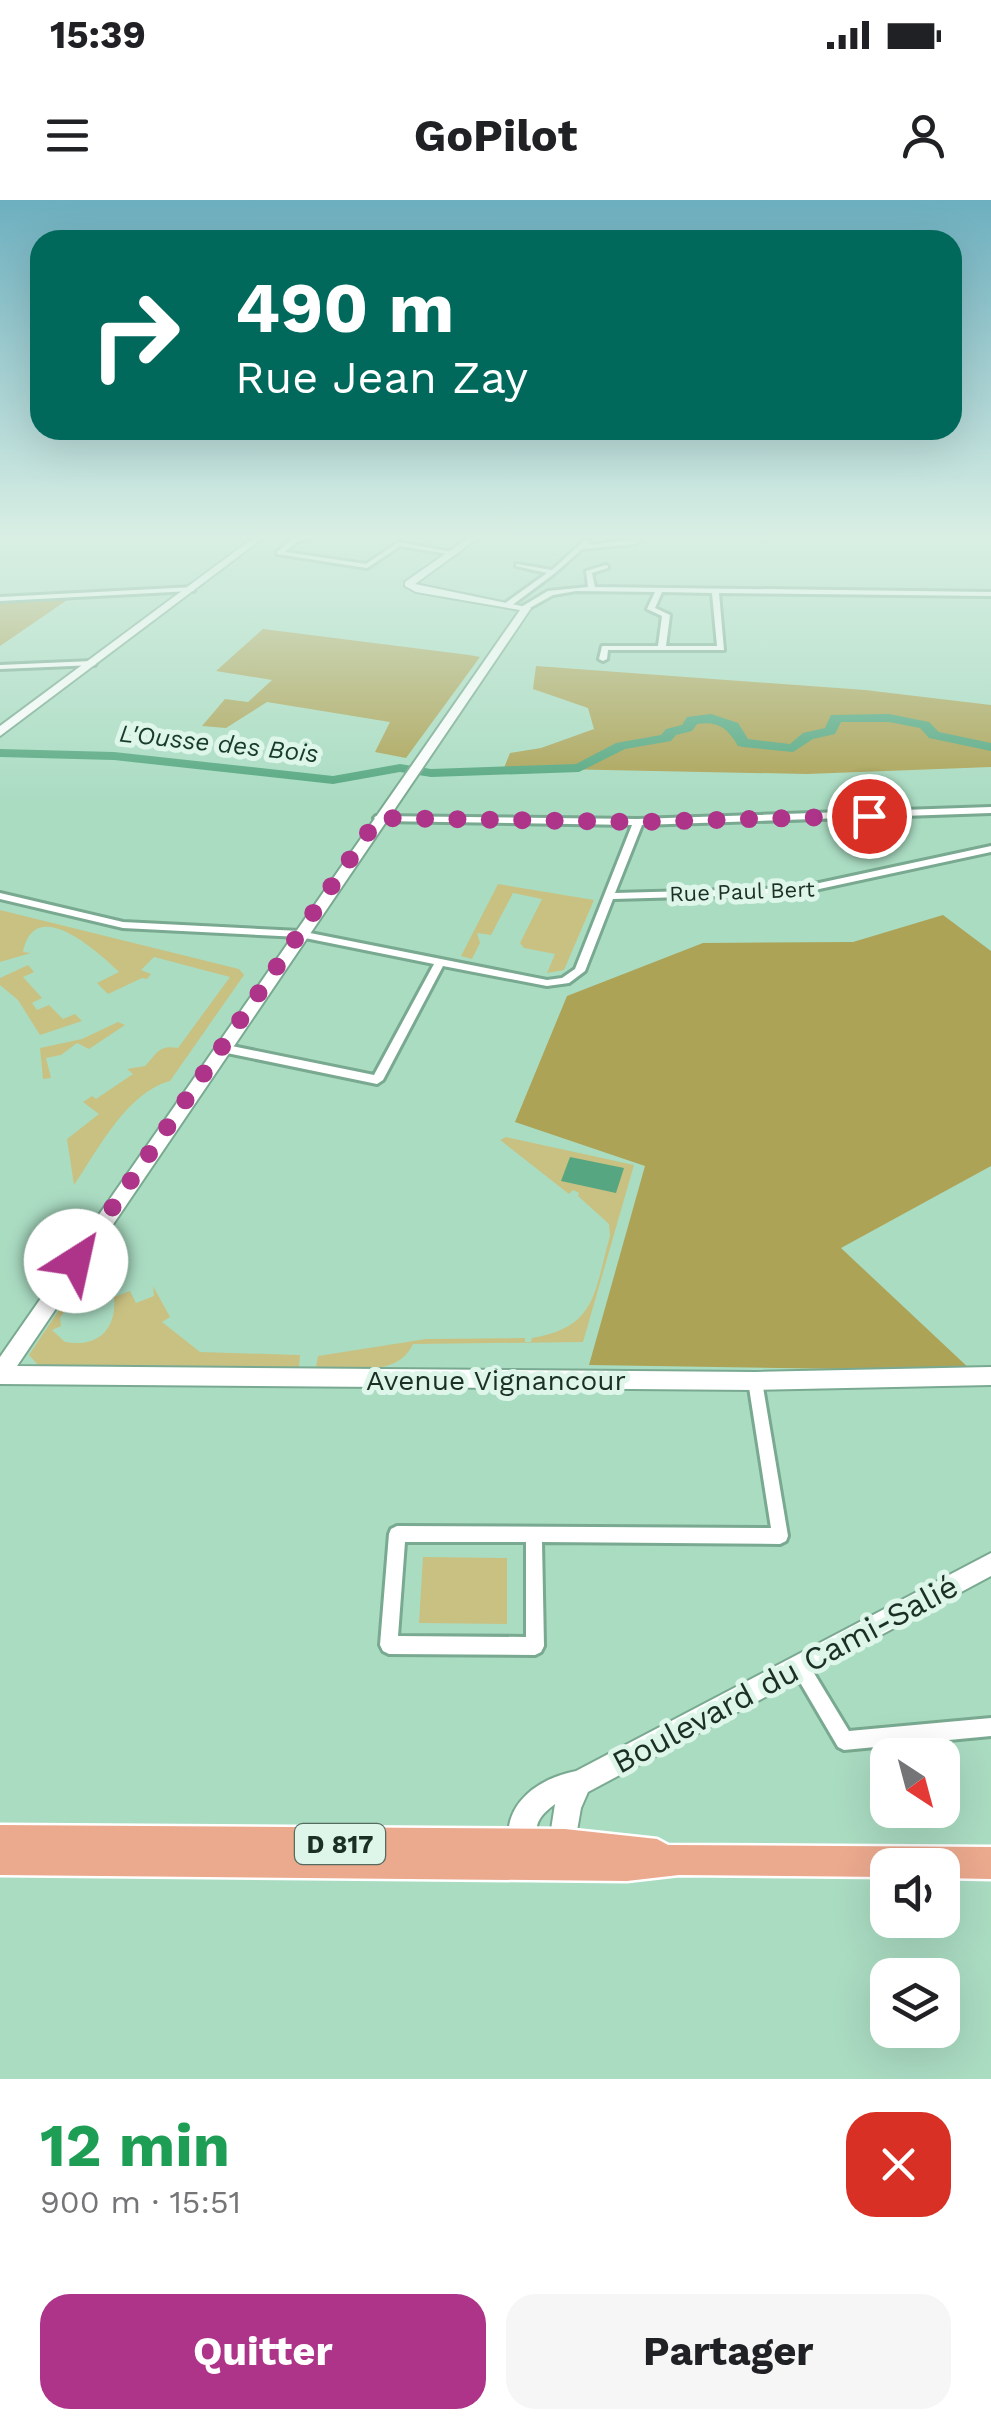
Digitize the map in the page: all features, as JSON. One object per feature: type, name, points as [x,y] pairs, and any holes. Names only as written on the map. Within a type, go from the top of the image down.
[{"type":"main road","name":"D 817","points":[[0,1840],[542,1855],[627,1865],[678,1859],[991,1863]]},
{"type":"main road","name":"D 817","points":[[0,1858],[542,1855]]},
{"type":"street","points":[[0,732],[143,626]]},
{"type":"street","points":[[0,1374],[512,626]]},
{"type":"street","points":[[662,647],[665,626]]},
{"type":"street","points":[[603,659],[605,648],[721,648],[719,626]]},
{"type":"street","points":[[0,667],[92,663]]},
{"type":"street","points":[[378,818],[638,822],[991,810]]},
{"type":"street","points":[[0,896],[123,925],[300,934],[547,983],[566,981],[580,970],[638,822]]},
{"type":"street","name":"Rue Paul Bert","points":[[608,896],[796,892],[991,849]]},
{"type":"street","points":[[222,1048],[377,1080],[440,962]]},
{"type":"street","name":"Avenue Vignancour","points":[[0,1374],[989,1380]]},
{"type":"street","points":[[534,1535],[535,1646],[389,1645],[396,1534],[780,1536],[755,1381]]},
{"type":"street","name":"Boulevard du Cami-Salié","points":[[542,1855],[526,1812],[558,1786],[579,1783],[991,1564]]},
{"type":"street","points":[[800,1666],[844,1741],[991,1727]]},
{"type":"street","name":"Boulevard du Cami-Salié","points":[[542,1855],[579,1783]]},
{"type":"shaded area","points":[[0,626],[30,626],[0,646]]},
{"type":"shaded area","points":[[263,629],[480,657],[406,758],[375,752],[390,722],[267,702],[226,728],[202,726],[225,699],[248,702],[272,680],[216,671]]},
{"type":"shaded area","points":[[536,666],[865,690],[991,705],[991,767],[807,774],[504,768],[510,753],[541,748],[594,729],[588,708],[533,689]]},
{"type":"shaded area","points":[[498,884],[594,900],[564,970],[547,973],[555,954],[524,948],[520,943],[542,899],[513,893],[491,935],[477,933],[480,943],[472,959],[461,956]]},
{"type":"shaded area","points":[[0,910],[239,969],[244,975],[170,1081],[140,1097],[127,1110],[74,1185],[67,1139],[99,1114],[83,1102],[92,1096],[96,1099],[133,1074],[127,1069],[145,1066],[162,1049],[178,1048],[230,977],[154,957],[141,970],[151,974],[147,979],[108,994],[97,983],[119,972],[83,942],[54,928],[40,928],[30,935],[23,952],[31,953],[0,962]]},
{"type":"shaded area","points":[[943,915],[991,951],[991,1166],[841,1248],[972,1371],[589,1365],[645,1166],[515,1122],[567,996],[703,943],[853,942]]},
{"type":"shaded area","points":[[28,965],[34,972],[23,977],[42,998],[32,1003],[37,1010],[49,1005],[63,1019],[75,1014],[82,1021],[40,1035],[18,1000],[0,985],[0,978]]},
{"type":"shaded area","points":[[118,1022],[125,1025],[89,1049],[77,1043],[61,1055],[46,1058],[51,1078],[43,1079],[40,1048],[82,1039]]},
{"type":"shaded area","points":[[506,1137],[634,1165],[583,1342],[413,1344],[406,1355],[384,1367],[316,1367],[318,1356],[426,1339],[525,1338],[525,1342],[531,1342],[532,1338],[570,1325],[581,1315],[596,1290],[610,1236],[609,1224],[579,1193],[573,1190],[569,1194],[500,1140]]},
{"type":"shaded area","points":[[570,1157],[624,1168],[616,1193],[561,1181]]},
{"type":"shaded area","points":[[96,1254],[101,1255],[60,1318],[61,1326],[52,1330],[65,1342],[96,1339],[109,1327],[114,1297],[130,1291],[136,1303],[154,1296],[153,1286],[170,1317],[162,1322],[200,1352],[300,1355],[299,1367],[38,1365],[29,1355]]},
{"type":"shaded area","points":[[423,1557],[507,1558],[507,1624],[419,1623]]},
{"type":"waterway","name":"L'Ousse des Bois","points":[[0,753],[114,756],[333,780],[400,768],[431,773],[579,768],[621,746],[666,738],[671,732],[687,728],[692,720],[711,718],[733,726],[743,743],[793,748],[808,736],[830,731],[836,718],[889,718],[924,725],[934,735],[991,747]]},
{"type":"route","points":[[76,1261],[378,818],[638,822],[869,816]]}]
